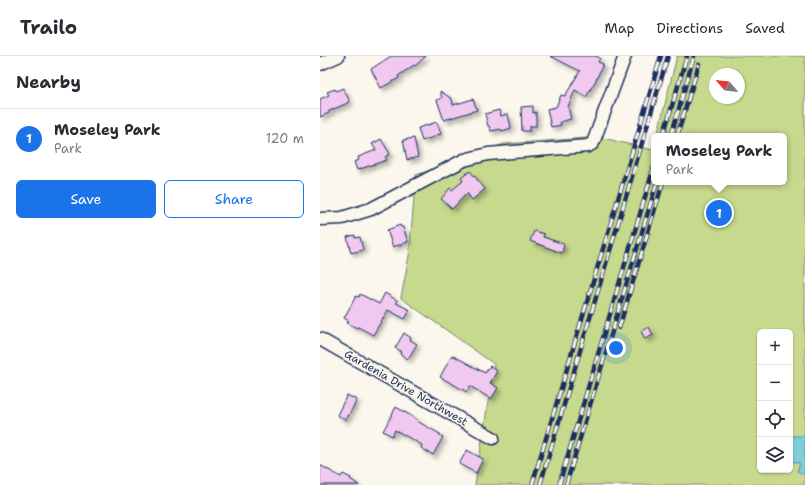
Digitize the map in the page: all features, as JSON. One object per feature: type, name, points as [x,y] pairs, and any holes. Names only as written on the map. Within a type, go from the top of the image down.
[{"type":"street","points":[[320,64],[338,56]]},
{"type":"street","points":[[320,219],[342,218],[371,209],[464,160],[488,154],[588,146],[593,143],[624,56]]},
{"type":"street","name":"Gardenia Drive Northwest","points":[[320,339],[493,438]]},
{"type":"green space","points":[[677,56],[805,56],[805,485],[475,485],[494,364],[401,298],[409,256],[416,175],[504,144],[599,137],[651,150],[651,185],[787,185],[787,133],[658,133]]},
{"type":"water","points":[[793,436],[805,436],[805,475],[797,471],[800,464],[793,462]]},
{"type":"building","points":[[391,56],[426,56],[415,66],[414,65],[398,76],[399,78],[381,88],[371,69]]},
{"type":"building","points":[[550,56],[595,56],[600,58],[598,62],[603,64],[586,97],[575,90],[568,107],[571,119],[560,122],[561,125],[551,127],[547,109],[556,107],[561,95],[565,96],[580,71]]},
{"type":"building","points":[[343,88],[350,102],[329,111],[329,113],[320,117],[320,99],[329,95],[327,92],[335,89],[336,91]]},
{"type":"building","points":[[440,91],[452,99],[453,105],[473,99],[477,110],[444,120],[437,100],[442,98]]},
{"type":"building","points":[[533,106],[533,113],[536,112],[536,126],[530,126],[530,131],[522,131],[521,107]]},
{"type":"building","points":[[499,110],[501,116],[508,114],[511,128],[502,131],[501,129],[491,131],[485,114]]},
{"type":"building","points":[[437,122],[441,134],[422,141],[418,128]]},
{"type":"building","points":[[414,138],[418,157],[407,160],[403,140]]},
{"type":"building","points":[[381,139],[390,154],[385,157],[387,160],[357,170],[354,162],[359,160],[358,157],[376,150],[372,144]]},
{"type":"building","points":[[470,171],[485,189],[472,200],[467,193],[452,209],[441,199],[450,188],[452,190],[463,181],[461,178]]},
{"type":"building","points":[[400,225],[403,227],[408,242],[393,247],[387,230]]},
{"type":"building","points":[[534,231],[544,234],[543,237],[564,244],[562,253],[530,241]]},
{"type":"building","points":[[355,235],[355,238],[360,237],[363,250],[351,253],[347,237]]},
{"type":"building","points":[[385,293],[398,301],[396,303],[410,310],[405,319],[388,310],[373,335],[347,323],[349,321],[344,318],[356,296],[359,297],[360,294],[379,304]]},
{"type":"building","points":[[649,327],[653,335],[645,339],[641,331]]},
{"type":"building","points":[[404,333],[411,338],[410,340],[417,344],[408,359],[400,354],[401,351],[395,348]]},
{"type":"building","points":[[452,355],[485,373],[490,366],[497,371],[490,383],[498,388],[491,399],[470,386],[467,392],[440,377]]},
{"type":"building","points":[[347,395],[357,400],[346,420],[337,415]]},
{"type":"building","points":[[396,407],[443,437],[433,455],[421,448],[422,445],[395,430],[392,436],[383,431]]},
{"type":"building","points":[[467,450],[483,459],[476,473],[459,464]]},
{"type":"building","points":[[320,465],[341,477],[343,474],[351,478],[350,479],[359,485],[320,485]]},
{"type":"railway","points":[[532,485],[661,56]]},
{"type":"railway","points":[[540,485],[668,56]]},
{"type":"railway","points":[[664,133],[687,56]]},
{"type":"railway","points":[[672,133],[694,56]]},
{"type":"railway","points":[[678,133],[699,64]]},
{"type":"railway","points":[[559,485],[651,177]]},
{"type":"railway","points":[[566,485],[656,185]]},
{"type":"railway","points":[[619,328],[662,185]]},
{"type":"place","name":"Moseley Park","points":[[719,213]]}]
